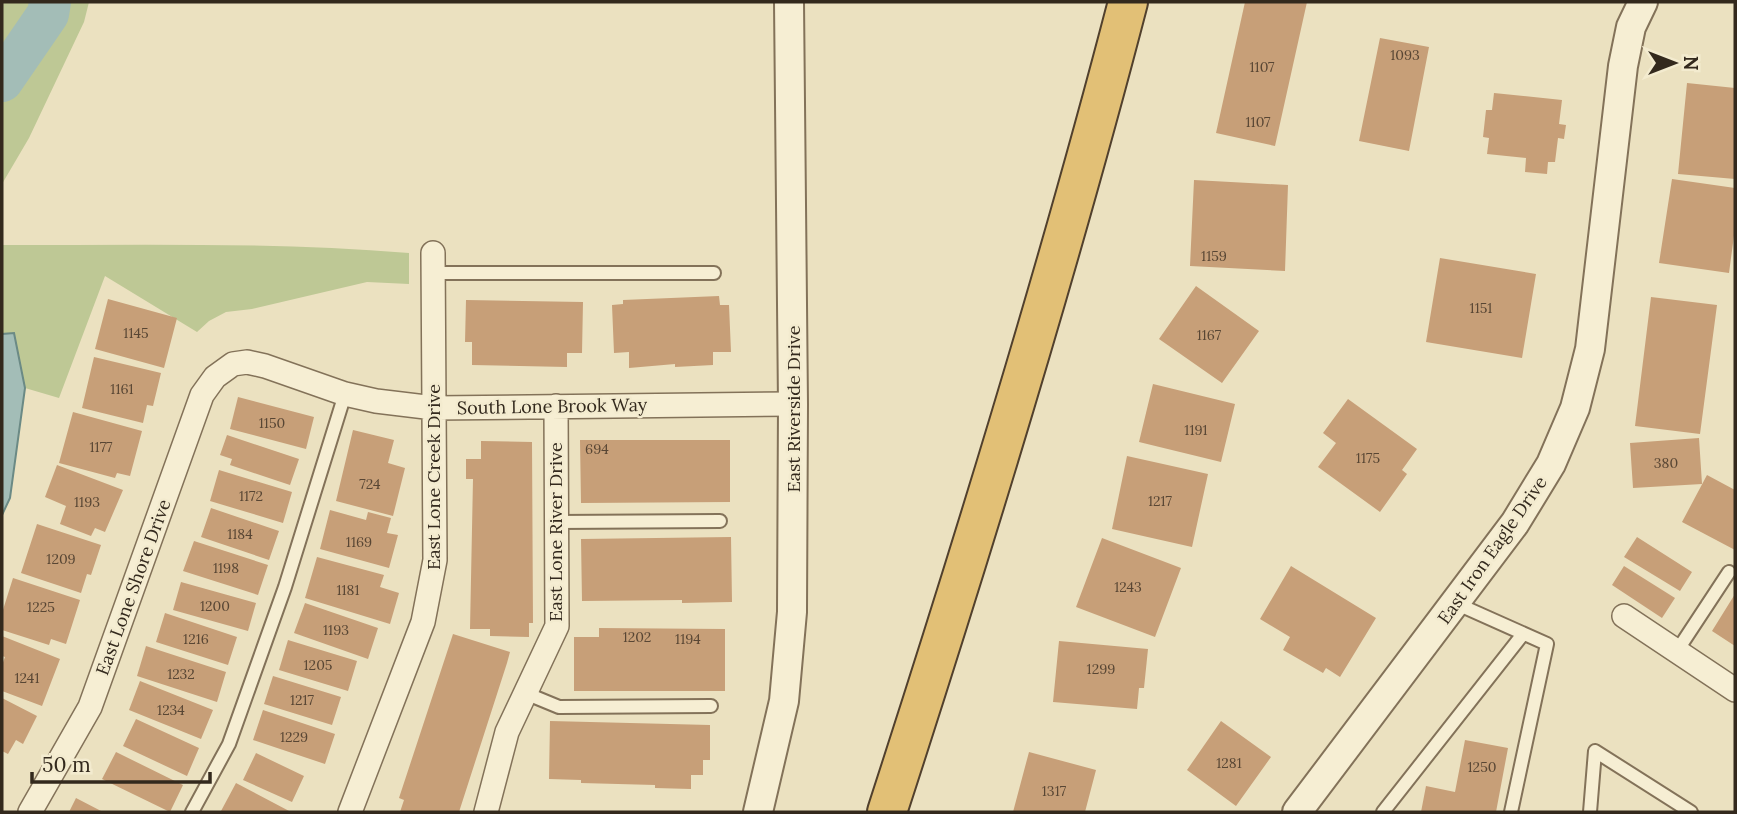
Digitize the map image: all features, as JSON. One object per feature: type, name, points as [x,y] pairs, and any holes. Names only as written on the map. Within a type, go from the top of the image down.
[{"type":"highway","points":[[887,812],[994,477],[1128,2]]},
{"type":"street","name":"East Riverside Drive","points":[[758,812],[779,727],[790,649],[794,567],[789,2]]},
{"type":"street","name":"East Iron Eagle Drive","points":[[1297,812],[1535,493],[1551,464],[1575,408],[1595,317],[1623,66],[1631,27],[1643,2]]},
{"type":"street","name":"East Lone Creek Drive","points":[[350,812],[423,622],[431,590],[435,560],[433,263]]},
{"type":"street","name":"South Lone Brook Way","points":[[233,364],[247,362],[265,366],[345,394],[376,401],[434,408],[793,404]]},
{"type":"street","name":"East Lone Shore Drive","points":[[30,812],[90,707],[202,395],[215,377],[233,364]]},
{"type":"street","name":"East Lone River Drive","points":[[486,812],[507,733],[557,626],[556,407]]},
{"type":"street","points":[[1624,616],[1735,690]]},
{"type":"lane","points":[[433,263],[713,273]]},
{"type":"lane","points":[[192,812],[229,744],[285,587],[345,394]]},
{"type":"lane","points":[[556,522],[720,521]]},
{"type":"lane","points":[[1677,651],[1729,572]]},
{"type":"lane","points":[[1455,603],[1547,644],[1511,812]]},
{"type":"lane","points":[[1383,812],[1523,634]]},
{"type":"lane","points":[[525,693],[559,707],[711,706]]},
{"type":"lane","points":[[1590,812],[1595,751],[1691,812]]},
{"type":"green space","points":[[2,2],[89,2],[84,22],[29,138],[2,184]]},
{"type":"green space","points":[[2,245],[256,246],[409,253],[409,284],[367,282],[252,309],[226,312],[209,321],[197,332],[105,276],[59,398],[25,388],[14,333],[2,334]]},
{"type":"water","points":[[14,333],[25,388],[10,498],[2,515],[2,334]]},
{"type":"building","points":[[1245,2],[1307,2],[1275,146],[1216,133]]},
{"type":"building","points":[[1380,38],[1429,47],[1409,151],[1359,141]]},
{"type":"building","points":[[1687,83],[1735,88],[1735,179],[1678,174]]},
{"type":"building","points":[[1494,93],[1562,100],[1559,124],[1566,125],[1564,139],[1558,138],[1555,162],[1548,162],[1547,174],[1525,172],[1526,158],[1487,154],[1489,138],[1483,137],[1486,110],[1492,110]]},
{"type":"building","points":[[1672,179],[1735,188],[1735,228],[1729,273],[1659,263]]},
{"type":"building","points":[[1194,180],[1288,185],[1285,271],[1190,266]]},
{"type":"building","points":[[1440,258],[1536,274],[1522,358],[1426,342]]},
{"type":"building","points":[[1196,286],[1259,331],[1222,383],[1159,339]]},
{"type":"building","points":[[719,296],[720,305],[729,305],[731,352],[713,352],[713,365],[675,367],[675,364],[629,368],[629,352],[614,353],[612,305],[623,304],[623,300]]},
{"type":"building","points":[[1651,297],[1717,305],[1700,434],[1635,426]]},
{"type":"building","points":[[108,299],[177,318],[164,368],[95,349]]},
{"type":"building","points":[[466,300],[583,302],[582,353],[567,353],[567,367],[472,365],[472,342],[465,342]]},
{"type":"building","points":[[94,357],[161,373],[153,406],[147,405],[143,423],[82,408]]},
{"type":"building","points":[[1153,384],[1235,404],[1221,462],[1139,442]]},
{"type":"building","points":[[238,397],[314,417],[306,449],[230,429]]},
{"type":"building","points":[[1348,399],[1417,449],[1402,470],[1407,474],[1380,512],[1318,467],[1336,443],[1323,433]]},
{"type":"building","points":[[73,412],[142,431],[130,476],[117,473],[115,478],[59,463]]},
{"type":"building","points":[[353,430],[394,440],[388,463],[405,468],[393,516],[336,501]]},
{"type":"building","points":[[227,435],[299,459],[290,485],[230,465],[232,459],[220,455]]},
{"type":"building","points":[[1699,438],[1702,484],[1633,488],[1630,443]]},
{"type":"building","points":[[580,440],[730,440],[730,502],[581,503]]},
{"type":"building","points":[[481,441],[532,442],[533,623],[529,623],[529,637],[490,636],[490,629],[470,629],[473,479],[466,479],[466,459],[481,459]]},
{"type":"building","points":[[1127,456],[1208,474],[1192,547],[1112,529]]},
{"type":"building","points":[[57,465],[123,490],[105,532],[95,528],[91,536],[60,524],[66,506],[45,497]]},
{"type":"building","points":[[219,470],[292,492],[283,523],[210,501]]},
{"type":"building","points":[[1707,475],[1735,490],[1735,550],[1682,522]]},
{"type":"building","points":[[211,508],[279,531],[269,560],[201,537]]},
{"type":"building","points":[[330,510],[366,520],[368,512],[391,518],[387,533],[398,535],[389,568],[320,549]]},
{"type":"building","points":[[37,524],[101,545],[91,575],[87,574],[81,593],[21,573]]},
{"type":"building","points":[[731,537],[732,602],[582,601],[581,539]]},
{"type":"building","points":[[1637,537],[1692,572],[1680,591],[1624,557]]},
{"type":"building","points":[[1102,538],[1181,568],[1155,637],[1076,607]]},
{"type":"building","points":[[194,541],[268,565],[258,595],[183,571]]},
{"type":"building","points":[[317,557],[384,575],[380,587],[399,593],[390,624],[305,598]]},
{"type":"building","points":[[1291,566],[1376,618],[1340,677],[1326,668],[1323,673],[1283,650],[1290,637],[1260,619]]},
{"type":"building","points":[[1624,566],[1675,598],[1662,618],[1612,585]]},
{"type":"building","points":[[13,578],[80,600],[66,644],[51,639],[49,645],[2,630],[2,613]]},
{"type":"building","points":[[181,582],[256,603],[248,631],[173,610]]},
{"type":"building","points":[[1735,594],[1735,646],[1712,631]]},
{"type":"building","points":[[305,603],[378,628],[368,659],[294,633]]},
{"type":"building","points":[[165,613],[237,637],[228,665],[156,642]]},
{"type":"building","points":[[599,628],[725,629],[725,691],[574,691],[574,637],[599,637]]},
{"type":"building","points":[[453,634],[510,652],[507,663],[459,812],[400,812],[404,800],[399,798]]},
{"type":"building","points":[[2,636],[60,659],[42,706],[2,691],[2,665],[5,657],[2,656]]},
{"type":"building","points":[[288,640],[357,661],[348,691],[279,670]]},
{"type":"building","points":[[1059,641],[1148,649],[1144,688],[1139,688],[1137,709],[1053,702]]},
{"type":"building","points":[[146,646],[226,672],[217,702],[137,676]]},
{"type":"building","points":[[273,676],[341,697],[332,725],[264,704]]},
{"type":"building","points":[[140,681],[213,710],[201,739],[129,710]]},
{"type":"building","points":[[2,698],[37,716],[23,744],[16,740],[8,754],[2,751]]},
{"type":"building","points":[[263,710],[335,734],[325,764],[253,740]]},
{"type":"building","points":[[136,719],[199,748],[187,776],[123,746]]},
{"type":"building","points":[[550,721],[710,725],[710,760],[703,760],[703,775],[691,775],[691,789],[549,779]]},
{"type":"building","points":[[1221,721],[1271,757],[1236,806],[1187,770]]},
{"type":"building","points":[[1465,740],[1508,748],[1496,812],[1421,812],[1426,786],[1455,792]]},
{"type":"building","points":[[116,752],[183,785],[170,812],[102,779]]},
{"type":"building","points":[[1029,752],[1096,770],[1085,812],[1013,812]]},
{"type":"building","points":[[256,753],[304,776],[292,802],[243,780]]},
{"type":"building","points":[[236,783],[291,812],[221,811]]},
{"type":"building","points":[[76,798],[103,812],[69,812]]},
{"type":"waterway","points":[[2,81],[48,14],[50,2]]}]
